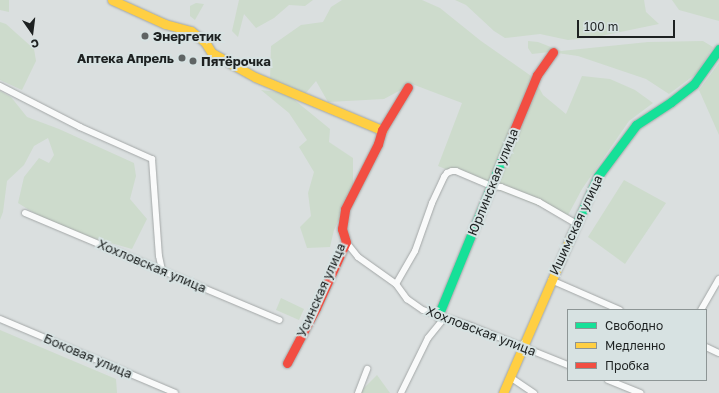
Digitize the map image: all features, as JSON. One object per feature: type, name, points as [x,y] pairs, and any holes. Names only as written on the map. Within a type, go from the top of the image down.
[{"type":"street","points":[[112,0],[165,24],[191,32],[205,42],[212,54],[254,77],[382,130]]},
{"type":"street","name":"Ишимская улица","points":[[503,393],[575,223],[598,176],[636,125],[671,102],[694,84],[719,49]]},
{"type":"street","name":"Юрлинская улица","points":[[401,393],[428,338],[441,317],[537,74],[553,52]]},
{"type":"street","points":[[0,86],[80,127],[152,159],[159,256],[162,270]]},
{"type":"street","name":"Усинская улица","points":[[287,363],[316,308],[346,242],[342,228],[345,209],[378,144],[382,130],[408,87]]},
{"type":"street","points":[[396,284],[415,251],[432,203],[447,173],[456,171],[492,186],[501,187],[539,202],[575,223]]},
{"type":"street","name":"Хохловская улица","points":[[24,213],[279,320]]},
{"type":"street","name":"Хохловская улица","points":[[346,242],[358,257],[396,284],[407,300],[423,310],[471,326],[567,365]]},
{"type":"street","points":[[702,309],[719,279]]},
{"type":"street","points":[[551,280],[618,309]]},
{"type":"street","name":"Боковая улица","points":[[0,319],[175,393]]},
{"type":"street","points":[[707,347],[719,353]]},
{"type":"street","points":[[358,393],[367,369]]},
{"type":"street","points":[[510,377],[534,393]]},
{"type":"street","points":[[611,381],[641,393]]},
{"type":"green space","points":[[0,0],[9,0],[9,12],[0,10]]},
{"type":"green space","points":[[239,0],[313,0],[305,6],[289,5],[274,18],[256,28],[244,14],[238,37],[232,31]]},
{"type":"green space","points":[[342,0],[422,0],[440,8],[481,41],[534,78],[543,95],[566,114],[582,76],[610,79],[635,90],[653,103],[629,121],[582,189],[567,217],[438,166],[462,103],[412,84],[384,99],[328,102],[316,81],[305,94],[270,81],[271,46],[301,25],[323,22],[331,7]]},
{"type":"green space","points":[[455,0],[644,0],[646,12],[659,24],[596,37],[568,40],[540,34],[505,38],[494,31],[466,5]]},
{"type":"green space","points":[[672,0],[719,0],[719,21],[679,10]]},
{"type":"green space","points":[[196,3],[204,4],[195,20],[190,16],[190,6]]},
{"type":"green space","points":[[0,22],[6,24],[34,49],[36,61],[22,90],[0,80]]},
{"type":"green space","points":[[528,41],[538,42],[561,51],[648,42],[703,41],[713,47],[697,73],[669,94],[646,79],[578,56],[550,52],[532,54],[528,48]]},
{"type":"green space","points":[[719,63],[719,135],[699,90]]},
{"type":"green space","points":[[261,90],[286,93],[330,129],[329,142],[353,158],[353,190],[334,230],[330,247],[307,248],[300,227],[311,216],[308,193],[314,172],[299,147],[307,140],[289,113]]},
{"type":"green space","points":[[0,91],[11,97],[27,117],[59,129],[134,163],[136,176],[130,199],[147,219],[132,249],[58,228],[18,203],[24,177],[39,158],[49,163],[54,155],[48,138],[34,146],[24,165],[7,181],[3,212],[0,220]]},
{"type":"green space","points":[[624,180],[666,203],[625,264],[588,237]]},
{"type":"green space","points":[[281,298],[304,309],[299,320],[276,310]]},
{"type":"green space","points":[[0,330],[116,379],[117,393],[0,393]]},
{"type":"green space","points":[[377,375],[390,393],[359,393]]},
{"type":"traffic: fast","points":[[571,236],[598,176],[636,125],[671,102],[694,84],[719,49]]},
{"type":"traffic: fast","points":[[438,316],[512,135]]},
{"type":"traffic: slow","points":[[112,0],[165,24],[191,31],[205,42],[212,53],[255,77],[382,130]]},
{"type":"traffic: slow","points":[[503,393],[571,236]]},
{"type":"traffic: jam","points":[[512,135],[537,75],[553,52]]},
{"type":"traffic: jam","points":[[287,363],[316,308],[346,242],[342,229],[345,209],[378,144],[382,130],[408,87]]},
{"type":"place","name":"Энергетик","points":[[145,36]]},
{"type":"place","name":"Аптека Апрель","points":[[182,58]]},
{"type":"place","name":"Пятёрочка","points":[[193,61]]}]
